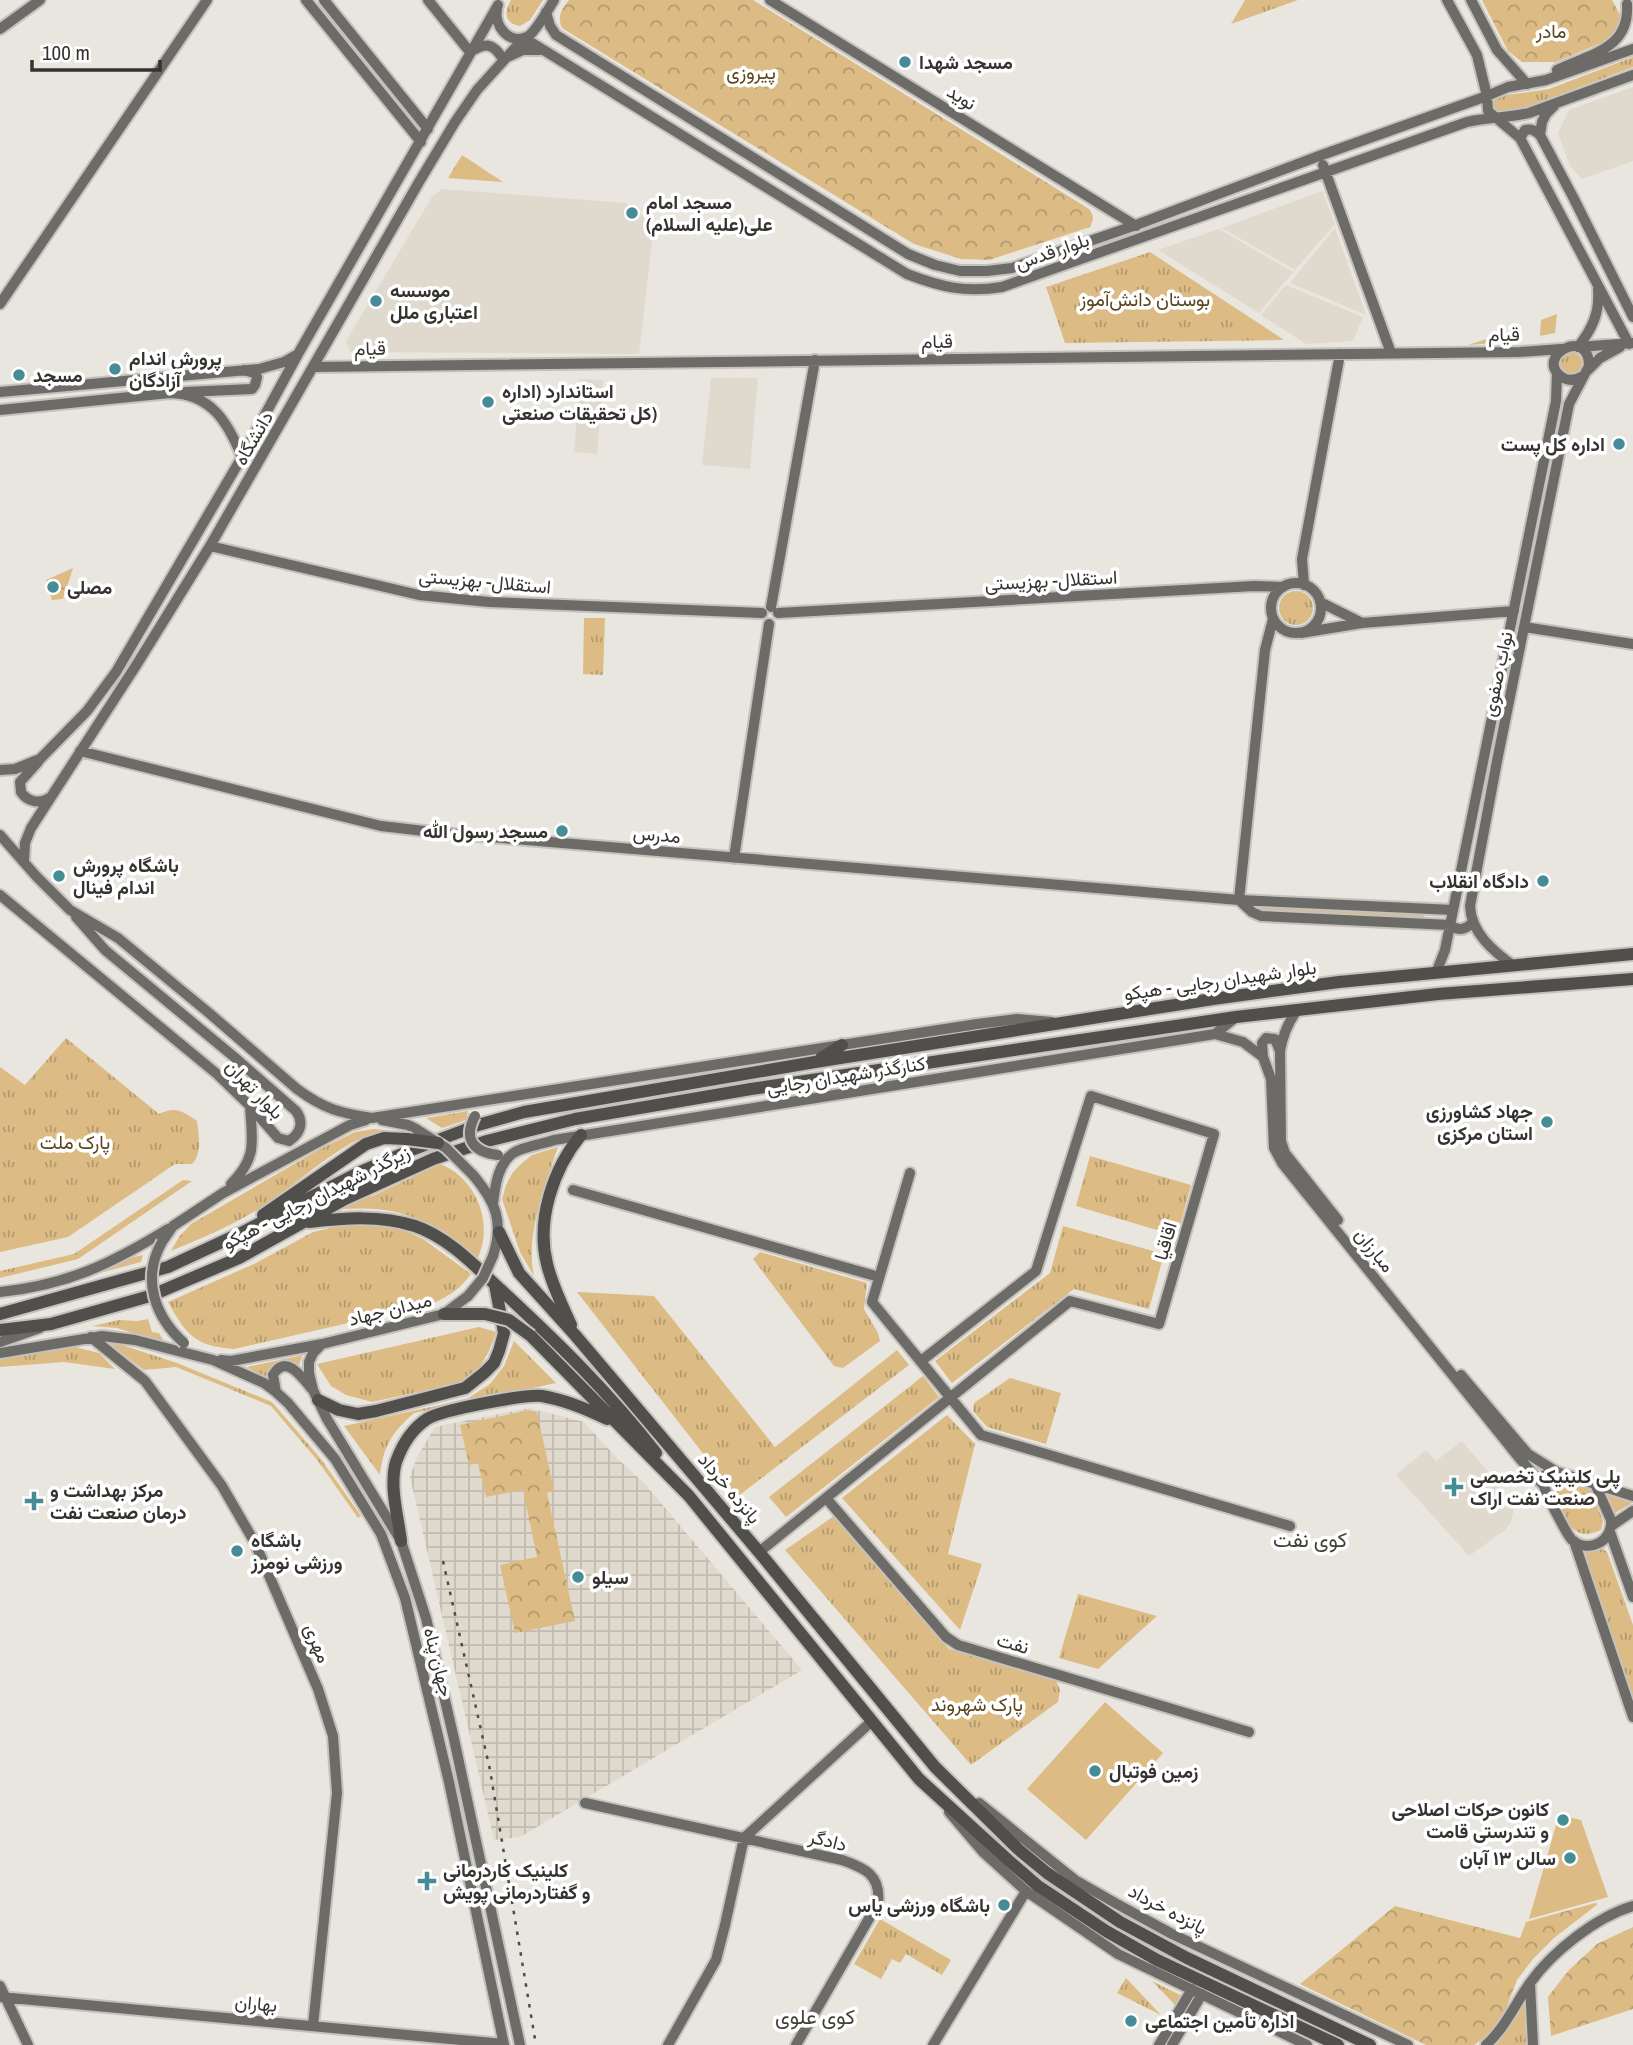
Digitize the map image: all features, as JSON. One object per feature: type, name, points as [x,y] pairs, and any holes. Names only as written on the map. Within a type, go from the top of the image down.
[{"type":"main road","name":"بلوار شهیدان رجایی - هپکو","points":[[815,1062],[1339,982],[1633,954]]},
{"type":"main road","name":"بلوار شهیدان رجایی - هپکو","points":[[819,1080],[1298,1009],[1438,993],[1633,979]]},
{"type":"main road","points":[[815,1062],[842,1045]]},
{"type":"main road","name":"زیرگذر شهیدان رجایی - هپکو","points":[[0,1314],[168,1267],[360,1172],[426,1143],[478,1125],[524,1112],[815,1062]]},
{"type":"main road","name":"زیرگذر شهیدان رجایی - هپکو","points":[[0,1330],[51,1324],[150,1296],[239,1258],[345,1199],[421,1165],[487,1140],[531,1128],[623,1110],[819,1080]]},
{"type":"main road","points":[[241,1233],[271,1208],[366,1144],[412,1134],[438,1143]]},
{"type":"main road","points":[[575,1335],[547,1266],[544,1232],[550,1196],[558,1171],[580,1135]]},
{"type":"main road","points":[[305,1222],[375,1217],[416,1226],[437,1236],[475,1266],[593,1378],[634,1425],[689,1496]]},
{"type":"main road","name":"پانزده خرداد","points":[[499,1232],[519,1273],[759,1552],[935,1768],[1037,1865],[1119,1922],[1187,1958],[1370,2045]]},
{"type":"main road","points":[[315,1395],[339,1410],[358,1413],[376,1411],[465,1388],[494,1363],[499,1352],[504,1333],[495,1285]]},
{"type":"main road","points":[[0,1306],[45,1303]]},
{"type":"main road","name":"پانزده خرداد","points":[[444,1314],[485,1314],[509,1320],[531,1336],[689,1496],[919,1779],[1038,1886],[1105,1931],[1157,1960],[1338,2045]]},
{"type":"main road","points":[[401,1541],[393,1482],[396,1464],[409,1435],[429,1418],[456,1410],[539,1396],[567,1402],[618,1424]]},
{"type":"street","points":[[0,29],[40,0]]},
{"type":"street","points":[[0,304],[207,0]]},
{"type":"street","points":[[306,0],[421,142]]},
{"type":"street","points":[[324,0],[428,129]]},
{"type":"street","points":[[428,0],[470,52],[486,45],[497,51],[503,59],[523,50],[544,50]]},
{"type":"street","name":"دانشگاه","points":[[24,862],[27,835],[210,546],[419,182],[466,106],[503,59],[524,38],[531,35],[554,0]]},
{"type":"street","name":"نوید","points":[[770,0],[1136,225]]},
{"type":"street","points":[[1447,0],[1477,55],[1488,111],[1520,138],[1631,343]]},
{"type":"street","points":[[1471,0],[1497,50],[1527,84],[1612,44],[1623,33],[1628,5]]},
{"type":"street","name":"دانشگاه","points":[[0,769],[15,769],[40,759],[87,711],[116,671],[242,457],[298,354],[500,3]]},
{"type":"street","name":"بلوار قدس","points":[[500,3],[496,12],[499,27],[509,36],[524,38],[907,274],[935,285],[958,290],[1002,287],[1467,122],[1529,113],[1633,75]]},
{"type":"street","name":"بلوار قدس","points":[[546,12],[556,35],[908,254],[960,271],[1012,268],[1503,89],[1546,80],[1633,49]]},
{"type":"street","points":[[1477,55],[1489,58],[1497,50]]},
{"type":"street","points":[[1540,135],[1546,114],[1556,104]]},
{"type":"street","points":[[1520,138],[1529,128],[1540,135],[1633,317]]},
{"type":"street","points":[[1319,156],[1391,353]]},
{"type":"street","points":[[1136,225],[1142,238]]},
{"type":"street","points":[[1578,347],[1595,321],[1598,285]]},
{"type":"street","points":[[1614,314],[1624,314],[1628,306]]},
{"type":"street","points":[[1556,370],[1555,357],[1567,346],[1631,343]]},
{"type":"street","points":[[1520,352],[1538,357],[1561,377],[1572,380],[1585,374],[1612,350],[1631,343]]},
{"type":"street","points":[[1578,347],[1587,355],[1589,366],[1585,374]]},
{"type":"street","name":"قیام","points":[[314,367],[1520,352],[1561,349]]},
{"type":"street","points":[[0,393],[268,367],[298,354]]},
{"type":"street","points":[[1304,585],[1303,559],[1340,354]]},
{"type":"street","points":[[734,858],[769,624],[764,621],[771,611],[815,360]]},
{"type":"street","points":[[0,411],[211,390],[251,389],[256,386],[257,377],[254,373],[241,370]]},
{"type":"street","name":"نواب صفوی","points":[[1436,973],[1445,950],[1556,401],[1556,370]]},
{"type":"street","name":"نواب صفوی","points":[[1472,923],[1470,906],[1569,404],[1585,374]]},
{"type":"street","points":[[179,393],[195,397],[210,406],[227,426],[242,457]]},
{"type":"street","points":[[1556,401],[1564,399],[1569,404]]},
{"type":"street","name":"استقلال- بهزیستی","points":[[210,546],[419,595],[489,602],[771,611],[1286,586]]},
{"type":"street","points":[[1303,559],[1286,586],[1271,602],[1273,619],[1286,631],[1301,633],[1362,623],[1514,611]]},
{"type":"street","points":[[1286,586],[1304,585],[1311,589],[1320,602],[1362,623]]},
{"type":"street","points":[[1254,586],[1271,602]]},
{"type":"street","points":[[1301,633],[1308,630],[1319,618],[1320,602]]},
{"type":"street","points":[[1240,900],[1265,650],[1273,619]]},
{"type":"street","points":[[1524,627],[1633,644]]},
{"type":"street","points":[[1265,650],[1286,631]]},
{"type":"street","name":"مدرس","points":[[80,751],[381,826],[1240,900],[1453,910]]},
{"type":"street","points":[[40,759],[20,782],[20,792],[30,801],[49,798]]},
{"type":"street","name":"بلوار تهران","points":[[0,835],[105,950],[296,1111],[301,1121],[298,1133],[289,1141],[278,1138],[217,1074],[0,895]]},
{"type":"street","name":"مدرس","points":[[1240,900],[1252,912],[1261,916],[1450,925],[1457,929],[1472,923]]},
{"type":"street","name":"بلوار تهران","points":[[70,910],[118,938],[312,1100],[331,1110],[372,1118]]},
{"type":"street","points":[[1472,923],[1492,950],[1514,966]]},
{"type":"street","name":"مبارزان","points":[[1298,1009],[1290,1019],[1280,1051],[1281,1142],[1285,1153],[1446,1356],[1528,1454],[1557,1472],[1633,1496]]},
{"type":"street","name":"کنارگذر شهیدان رجایی","points":[[494,1100],[475,1116],[469,1134],[471,1142],[478,1150],[498,1155],[580,1135],[1214,1034],[1236,1017]]},
{"type":"street","name":"کنارگذر شهیدان رجایی","points":[[372,1118],[1017,1019],[1063,1023]]},
{"type":"street","points":[[1214,1034],[1243,1042],[1263,1058]]},
{"type":"street","points":[[1263,1058],[1262,1043],[1266,1038],[1275,1040],[1280,1051]]},
{"type":"street","name":"مبارزان","points":[[1263,1058],[1271,1079],[1274,1148],[1282,1163],[1544,1486],[1573,1542]]},
{"type":"street","name":"اقاقیا","points":[[759,1552],[1070,1301],[1159,1324],[1214,1134],[1091,1096],[1036,1270],[921,1361]]},
{"type":"street","points":[[223,1193],[243,1172],[250,1160],[250,1106]]},
{"type":"street","points":[[0,1292],[30,1289],[83,1274],[110,1262],[173,1226],[223,1193],[350,1125],[372,1118],[394,1122],[412,1134]]},
{"type":"street","name":"میدان جهاد","points":[[214,1360],[231,1361],[322,1344],[444,1314],[468,1296],[483,1278],[493,1256],[499,1232],[493,1203],[473,1175],[438,1143]]},
{"type":"street","points":[[493,1203],[499,1173],[515,1152]]},
{"type":"street","points":[[909,1172],[872,1302],[981,1435],[1290,1526]]},
{"type":"street","points":[[573,1190],[879,1277]]},
{"type":"street","points":[[173,1226],[158,1250],[152,1269],[153,1290],[161,1315],[169,1328],[184,1343],[214,1360]]},
{"type":"street","points":[[0,1342],[51,1324]]},
{"type":"street","points":[[0,1353],[91,1337],[114,1337],[214,1360]]},
{"type":"street","name":"مهری","points":[[91,1337],[145,1381],[222,1486],[255,1543],[318,1689],[333,1736],[337,1793],[313,2026]]},
{"type":"street","name":"جهان پناه","points":[[322,1344],[309,1362],[315,1395],[401,1541],[415,1581],[437,1660],[520,2045]]},
{"type":"street","name":"جهان پناه","points":[[214,1360],[255,1378],[288,1403],[335,1459],[381,1534],[398,1575],[417,1643],[448,1775],[504,2045]]},
{"type":"street","points":[[276,1392],[273,1375],[284,1366],[298,1372],[315,1395]]},
{"type":"street","points":[[1544,1486],[1545,1475],[1557,1472]]},
{"type":"street","points":[[1594,1484],[1633,1597]]},
{"type":"street","name":"نفت","points":[[826,1498],[946,1637],[958,1645],[1249,1732]]},
{"type":"street","points":[[1573,1542],[1592,1546],[1601,1543],[1611,1529],[1633,1511]]},
{"type":"street","points":[[1573,1542],[1633,1717]]},
{"type":"street","points":[[668,2045],[716,1960],[744,1838],[872,1721]]},
{"type":"street","name":"پانزده خرداد","points":[[935,1768],[1076,1880],[1172,1934],[1408,2045]]},
{"type":"street","name":"پانزده خرداد","points":[[919,1779],[983,1852],[1026,1891],[1118,1954],[1307,2045]]},
{"type":"street","name":"دادگر","points":[[585,1803],[842,1860],[869,1873],[877,1882],[878,1903],[796,2045]]},
{"type":"street","points":[[933,2045],[1026,1891]]},
{"type":"street","points":[[1486,2045],[1500,2031],[1530,1984],[1550,1960],[1600,1922],[1633,1906]]},
{"type":"street","points":[[1530,1984],[1533,2045]]},
{"type":"street","points":[[0,1986],[28,2045]]},
{"type":"street","points":[[1159,2045],[1197,1991]]},
{"type":"street","points":[[1172,2045],[1197,1991]]},
{"type":"street","name":"بهاران","points":[[3,1997],[504,2045]]},
{"type":"shaded area","points":[[1633,87],[1633,161],[1582,179],[1570,166],[1558,133],[1569,110]]},
{"type":"shaded area","points":[[442,189],[625,203],[654,224],[639,354],[350,352],[346,341],[432,197]]},
{"type":"shaded area","points":[[1322,191],[1335,224],[1295,270],[1222,228]]},
{"type":"shaded area","points":[[1335,228],[1366,315],[1290,283]]},
{"type":"shaded area","points":[[1219,229],[1293,272],[1259,313],[1158,250]]},
{"type":"shaded area","points":[[1286,285],[1363,317],[1353,341],[1306,344],[1261,315]]},
{"type":"shaded area","points":[[711,378],[758,378],[750,469],[702,465]]},
{"type":"shaded area","points":[[580,379],[603,380],[597,454],[574,452]]},
{"type":"shaded area","name":"سیلو","points":[[529,1408],[584,1422],[644,1483],[802,1670],[520,1837],[494,1840],[410,1477],[417,1457],[435,1427]]},
{"type":"shaded area","name":"پلی کلینیک تخصصی صنعت نفت اراک","points":[[1462,1441],[1511,1499],[1514,1509],[1511,1522],[1505,1530],[1469,1556],[1396,1475],[1426,1450],[1436,1461]]},
{"type":"green space","points":[[511,0],[543,0],[530,20],[520,26],[508,20],[507,9]]},
{"type":"green space","name":"پیروزی","points":[[569,0],[753,0],[1089,209],[1093,218],[1090,227],[989,260],[961,259],[914,244],[562,28],[561,13]]},
{"type":"green space","points":[[1245,0],[1298,0],[1231,24]]},
{"type":"green space","name":"مادر","points":[[1482,0],[1612,0],[1620,15],[1618,29],[1608,40],[1556,62],[1522,62],[1508,51]]},
{"type":"green space","points":[[1633,57],[1633,67],[1527,107],[1498,112],[1493,107],[1494,101],[1501,96],[1549,89]]},
{"type":"green space","points":[[462,155],[503,182],[448,178]]},
{"type":"green space","name":"بوستان دانش‌آموز","points":[[1150,252],[1284,340],[1065,343],[1046,287]]},
{"type":"green space","points":[[1557,314],[1555,333],[1540,336],[1541,320]]},
{"type":"green space","points":[[1511,331],[1510,342],[1468,345]]},
{"type":"green space","points":[[1571,352],[1579,355],[1582,363],[1579,371],[1571,374],[1563,371],[1560,363],[1563,355]]},
{"type":"green space","points":[[73,568],[63,599],[52,600],[46,580]]},
{"type":"green space","points":[[1296,591],[1308,596],[1313,608],[1308,620],[1296,625],[1284,620],[1279,608],[1284,596]]},
{"type":"green space","points":[[584,618],[605,618],[603,675],[583,674]]},
{"type":"green space","points":[[1257,905],[1424,916],[1422,920],[1262,913]]},
{"type":"green space","name":"پارک ملت","points":[[66,1038],[159,1114],[170,1110],[179,1111],[197,1121],[197,1155],[192,1164],[175,1164],[68,1237],[0,1252],[0,1067],[25,1085]]},
{"type":"green space","points":[[468,1111],[466,1120],[442,1128],[426,1118]]},
{"type":"green space","points":[[374,1129],[398,1132],[376,1133],[349,1144],[257,1210],[171,1251],[191,1224],[320,1149],[355,1132]]},
{"type":"green space","points":[[558,1147],[534,1228],[534,1276],[520,1252],[502,1199],[513,1172],[522,1163],[532,1155]]},
{"type":"green space","points":[[1090,1156],[1191,1185],[1177,1236],[1076,1206]]},
{"type":"green space","points":[[438,1163],[463,1179],[478,1203],[484,1231],[477,1260],[445,1235],[416,1218],[383,1210],[341,1207],[360,1198],[373,1196]]},
{"type":"green space","points":[[183,1180],[192,1181],[78,1259],[0,1278],[0,1271],[74,1254]]},
{"type":"green space","points":[[367,1224],[399,1228],[423,1239],[471,1274],[454,1292],[432,1304],[234,1349],[210,1345],[193,1337],[180,1323],[168,1302],[256,1263],[313,1232],[342,1225]]},
{"type":"green space","points":[[1063,1226],[1164,1254],[1149,1309],[1074,1289],[952,1383],[935,1361],[1050,1273]]},
{"type":"green space","points":[[760,1252],[867,1283],[864,1309],[880,1341],[843,1368],[834,1366],[753,1259]]},
{"type":"green space","points":[[143,1255],[141,1262],[96,1274],[130,1258]]},
{"type":"green space","points":[[577,1292],[654,1296],[775,1447],[897,1350],[909,1365],[737,1497]]},
{"type":"green space","points":[[148,1319],[152,1332],[159,1333],[165,1343],[117,1328],[92,1326],[119,1320]]},
{"type":"green space","points":[[479,1327],[496,1332],[478,1370],[459,1383],[372,1402],[346,1395],[331,1386],[317,1364]]},
{"type":"green space","points":[[514,1341],[556,1383],[414,1413],[390,1441],[383,1456],[380,1475],[344,1426],[467,1399],[490,1384],[504,1366]]},
{"type":"green space","points":[[116,1343],[177,1363],[272,1402],[321,1459],[361,1516],[358,1518],[318,1461],[271,1406],[176,1367],[144,1370],[112,1346]]},
{"type":"green space","points":[[71,1346],[99,1353],[115,1369],[64,1362],[0,1367],[0,1359]]},
{"type":"green space","points":[[303,1355],[299,1365],[286,1362],[269,1373],[268,1379],[247,1367]]},
{"type":"green space","points":[[923,1376],[939,1397],[786,1517],[769,1497]]},
{"type":"green space","points":[[1010,1378],[1061,1393],[1046,1444],[987,1427],[973,1411],[974,1403]]},
{"type":"green space","points":[[529,1410],[537,1412],[554,1491],[547,1493],[575,1621],[515,1633],[500,1565],[537,1557],[523,1490],[486,1497],[478,1463],[469,1465],[460,1425]]},
{"type":"green space","points":[[947,1415],[975,1444],[948,1554],[982,1564],[960,1630],[842,1498]]},
{"type":"green space","points":[[1562,1480],[1590,1489],[1603,1521],[1601,1530],[1590,1534],[1581,1533],[1569,1524],[1555,1489],[1556,1483]]},
{"type":"green space","points":[[1605,1494],[1632,1503],[1615,1513]]},
{"type":"green space","name":"پارک شهروند","points":[[834,1516],[949,1649],[1056,1680],[1060,1690],[1058,1702],[971,1765],[785,1550]]},
{"type":"green space","points":[[1602,1548],[1607,1552],[1633,1625],[1633,1703],[1584,1560],[1586,1552]]},
{"type":"green space","points":[[1078,1594],[1157,1616],[1098,1669],[1059,1658]]},
{"type":"green space","name":"زمین فوتبال","points":[[1105,1702],[1163,1753],[1086,1840],[1027,1789]]},
{"type":"green space","name":"سالن ۱۳ آبان","points":[[1559,1815],[1581,1820],[1608,1897],[1529,1919]]},
{"type":"green space","points":[[1598,1904],[1554,1938],[1533,1959],[1517,1980],[1506,2009],[1491,2033],[1474,2045],[1426,2045],[1300,1984],[1395,1906],[1520,1938],[1526,1922]]},
{"type":"green space","points":[[880,1919],[951,1960],[942,1975],[906,1954],[900,1963],[892,1959],[881,1979],[854,1964]]},
{"type":"green space","points":[[1633,1927],[1633,2009],[1551,2036],[1548,1997],[1568,1971],[1597,1944]]},
{"type":"green space","points":[[1126,1978],[1161,2015],[1117,1993]]},
{"type":"green space","points":[[1152,1981],[1182,1996],[1176,2006]]},
{"type":"green space","points":[[1525,1999],[1528,2045],[1493,2045],[1513,2020]]},
{"type":"railway","points":[[443,1561],[490,1770],[536,2045]]},
{"type":"place","name":"مسجد شهدا","points":[[905,62]]},
{"type":"place","name":"مسجد امام علی(علیه السلام)","points":[[632,213]]},
{"type":"place","name":"موسسه اعتباری ملل","points":[[376,301]]},
{"type":"place","name":"پرورش اندام آزادگان","points":[[115,369]]},
{"type":"place","name":"مسجد","points":[[19,375]]},
{"type":"place","name":"استاندارد (اداره کل تحقیقات صنعتی)","points":[[488,402]]},
{"type":"place","name":"اداره کل پست","points":[[1619,444]]},
{"type":"place","name":"مصلی","points":[[53,587]]},
{"type":"place","name":"مسجد رسول الله","points":[[562,831]]},
{"type":"place","name":"باشگاه پرورش اندام فینال","points":[[59,876]]},
{"type":"place","name":"دادگاه انقلاب","points":[[1543,881]]},
{"type":"place","name":"جهاد کشاورزی استان مرکزی","points":[[1547,1122]]},
{"type":"place","name":"پلی کلینیک تخصصی صنعت نفت اراک","points":[[1454,1487]]},
{"type":"place","name":"مرکز بهداشت و درمان صنعت نفت","points":[[34,1501]]},
{"type":"place","name":"باشگاه ورزشی نومرز","points":[[237,1551]]},
{"type":"place","name":"سیلو","points":[[578,1577]]},
{"type":"place","name":"زمین فوتبال","points":[[1095,1771]]},
{"type":"place","name":"کانون حرکات اصلاحی و تندرستی قامت","points":[[1563,1820]]},
{"type":"place","name":"سالن ۱۳ آبان","points":[[1570,1858]]},
{"type":"place","name":"کلینیک کاردرمانی و گفتاردرمانی پویش","points":[[427,1881]]},
{"type":"place","name":"باشگاه ورزشی یاس","points":[[1004,1905]]},
{"type":"place","name":"اداره تأمین اجتماعی","points":[[1131,2021]]},
{"type":"district","name":"کوی نفت","points":[[1310,1539]]},
{"type":"district","name":"کوی علوی","points":[[815,2016]]}]
